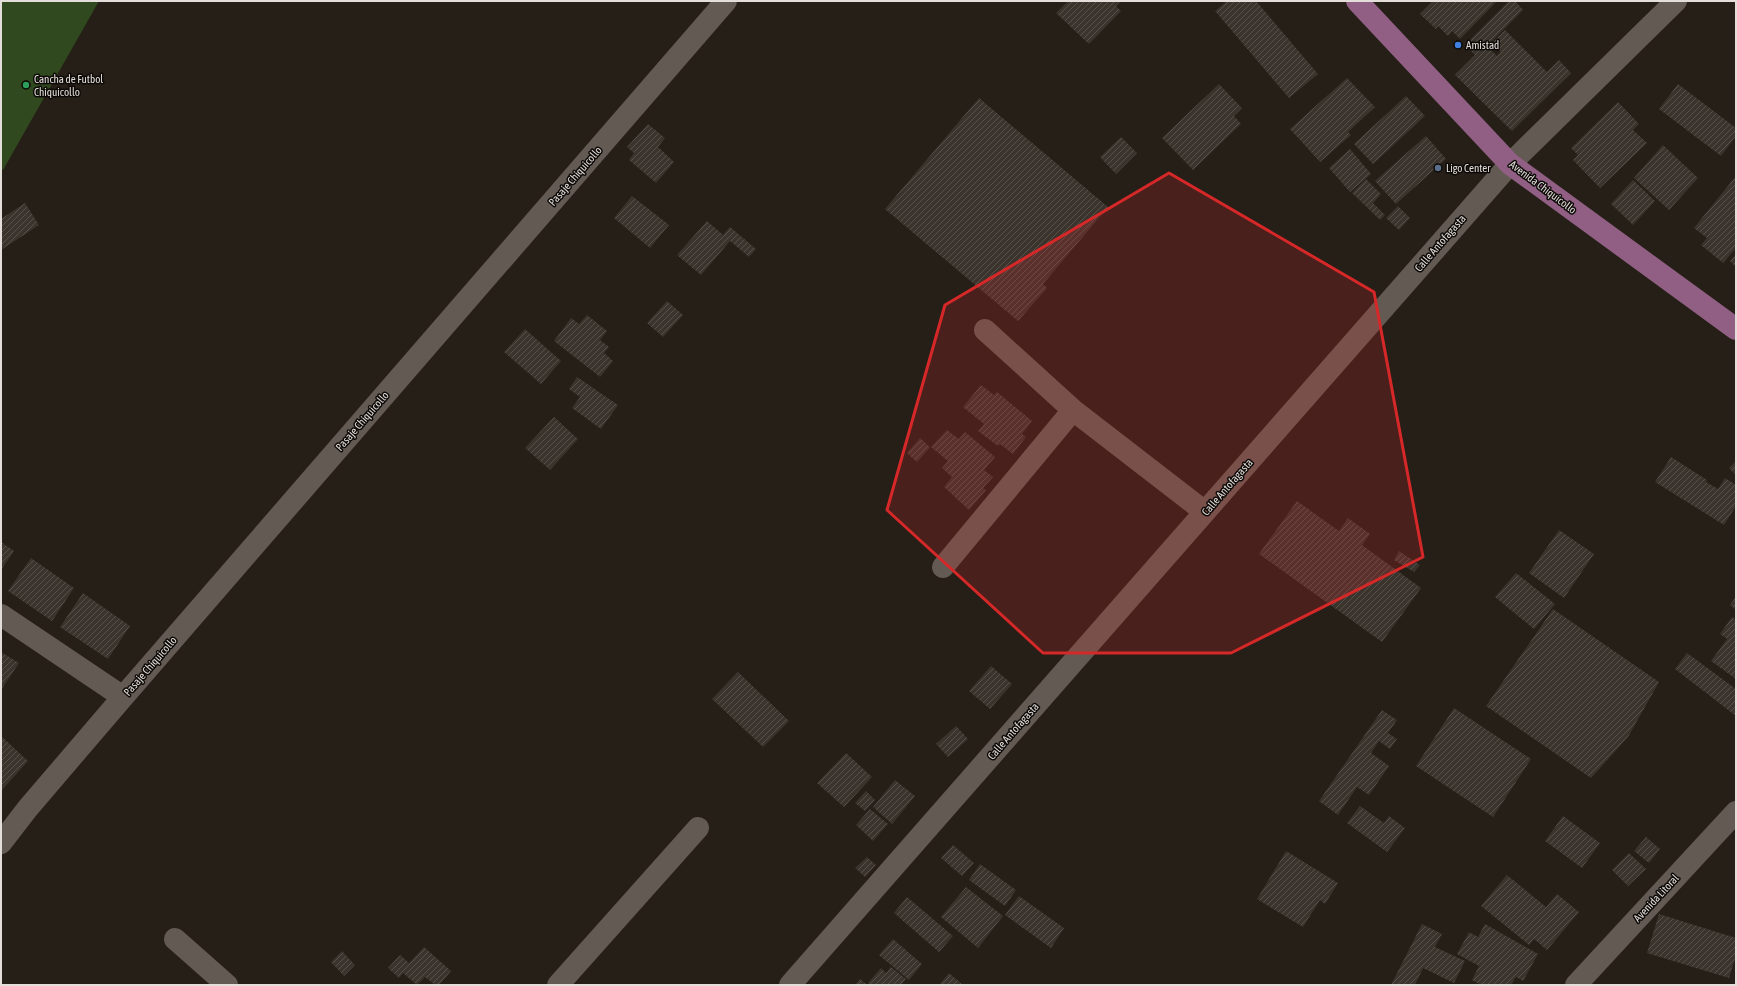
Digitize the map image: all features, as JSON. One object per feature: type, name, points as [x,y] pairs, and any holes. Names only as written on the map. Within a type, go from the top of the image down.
[{"type":"main road","name":"Avenida Chiquicollo","points":[[1357,1],[1510,164],[1736,329]]},
{"type":"street","name":"Pasaje Chiquicollo","points":[[1,843],[28,808],[123,697],[726,1]]},
{"type":"street","name":"Calle Antofagasta","points":[[790,985],[1510,164],[1676,1]]},
{"type":"street","points":[[985,330],[1074,410],[1205,512]]},
{"type":"street","points":[[943,567],[1074,410]]},
{"type":"street","points":[[1,615],[123,697]]},
{"type":"street","name":"Avenida Litoral","points":[[1576,985],[1736,812]]},
{"type":"street","points":[[558,985],[698,828]]},
{"type":"street","points":[[175,939],[227,985]]},
{"type":"highlighted area","points":[[1169,173],[1374,292],[1423,557],[1231,653],[1043,653],[887,510],[945,305]]},
{"type":"green space","name":"Cancha de Futbol Chiquicollo","points":[[1,1],[99,1],[3,170],[1,169]]},
{"type":"building","points":[[1068,1],[1121,1],[1116,6],[1121,11],[1089,44],[1056,13]]},
{"type":"building","points":[[1227,1],[1256,1],[1318,74],[1289,98],[1215,11]]},
{"type":"building","points":[[1433,1],[1497,1],[1460,39],[1452,31],[1448,36],[1438,26],[1436,29],[1420,14]]},
{"type":"building","points":[[1509,1],[1515,1],[1523,10],[1487,46],[1497,56],[1501,52],[1492,43],[1505,30],[1547,72],[1559,60],[1571,73],[1512,131],[1455,75],[1475,55],[1465,45]]},
{"type":"building","points":[[1347,78],[1375,107],[1348,132],[1351,135],[1320,162],[1290,129]]},
{"type":"building","points":[[1219,84],[1242,108],[1234,116],[1241,124],[1193,170],[1162,138]]},
{"type":"building","points":[[1678,84],[1736,128],[1736,136],[1721,156],[1659,109]]},
{"type":"building","points":[[1406,96],[1425,116],[1373,164],[1354,144]]},
{"type":"building","points":[[979,98],[1108,207],[1043,284],[1047,288],[1018,321],[885,209]]},
{"type":"building","points":[[1618,102],[1639,124],[1633,130],[1647,143],[1600,188],[1573,160],[1578,155],[1571,148]]},
{"type":"building","points":[[648,124],[665,138],[658,147],[674,162],[656,183],[629,160],[634,153],[627,147]]},
{"type":"building","points":[[1426,136],[1446,159],[1396,204],[1375,181]]},
{"type":"building","points":[[1121,137],[1137,153],[1116,174],[1100,157]]},
{"type":"building","points":[[1663,145],[1698,178],[1669,210],[1634,178]]},
{"type":"building","points":[[1350,149],[1371,174],[1350,192],[1329,168]]},
{"type":"building","points":[[1736,176],[1736,248],[1723,263],[1701,245],[1707,238],[1694,228]]},
{"type":"building","points":[[1366,179],[1381,194],[1373,203],[1385,215],[1380,220],[1352,193]]},
{"type":"building","points":[[1633,180],[1655,201],[1633,225],[1611,204]]},
{"type":"building","points":[[632,196],[669,225],[650,248],[614,218]]},
{"type":"building","points":[[25,203],[39,225],[1,250],[1,219]]},
{"type":"building","points":[[1398,206],[1410,218],[1399,230],[1386,218]]},
{"type":"building","points":[[707,221],[723,235],[730,227],[756,249],[749,257],[730,241],[701,275],[677,255]]},
{"type":"building","points":[[1736,254],[1736,267],[1730,261]]},
{"type":"building","points":[[667,301],[683,315],[663,337],[647,323]]},
{"type":"building","points":[[587,315],[607,331],[600,340],[609,347],[604,353],[613,361],[600,377],[554,341],[571,318],[579,324]]},
{"type":"building","points":[[525,329],[561,361],[541,384],[504,352]]},
{"type":"building","points":[[577,377],[618,405],[601,429],[572,408],[580,397],[569,389]]},
{"type":"building","points":[[981,385],[994,395],[997,392],[1032,421],[1022,434],[1026,437],[1013,454],[1000,444],[998,446],[978,431],[984,424],[963,407]]},
{"type":"building","points":[[554,417],[578,439],[550,470],[525,448]]},
{"type":"building","points":[[947,430],[959,439],[965,432],[995,457],[984,470],[993,477],[983,488],[986,490],[969,510],[944,487],[952,477],[942,468],[948,461],[931,447]]},
{"type":"building","points":[[920,438],[930,447],[917,462],[907,453]]},
{"type":"building","points":[[1671,457],[1707,480],[1706,482],[1718,489],[1725,478],[1736,485],[1736,506],[1724,525],[1655,482]]},
{"type":"building","points":[[1736,461],[1736,475],[1729,468]]},
{"type":"building","points":[[1297,501],[1339,531],[1348,518],[1370,534],[1362,545],[1421,588],[1382,642],[1259,554]]},
{"type":"building","points":[[1559,530],[1594,554],[1564,598],[1529,573]]},
{"type":"building","points":[[1,542],[14,551],[1,570]]},
{"type":"building","points":[[1399,551],[1420,565],[1414,572],[1394,560]]},
{"type":"building","points":[[31,558],[74,588],[52,621],[8,591]]},
{"type":"building","points":[[1516,573],[1555,604],[1534,629],[1495,597]]},
{"type":"building","points":[[83,593],[130,626],[108,659],[60,627]]},
{"type":"building","points":[[1736,596],[1736,610],[1730,605]]},
{"type":"building","points":[[1553,609],[1659,682],[1628,737],[1591,778],[1486,706]]},
{"type":"building","points":[[1732,617],[1736,620],[1736,679],[1711,661],[1727,639],[1720,634]]},
{"type":"building","points":[[1,652],[19,663],[1,690]]},
{"type":"building","points":[[1687,653],[1736,689],[1736,716],[1675,669]]},
{"type":"building","points":[[991,666],[1012,684],[990,709],[969,691]]},
{"type":"building","points":[[738,672],[789,721],[763,747],[712,699]]},
{"type":"building","points":[[1454,708],[1531,759],[1493,817],[1416,766]]},
{"type":"building","points":[[1382,710],[1397,720],[1388,733],[1397,739],[1390,749],[1379,741],[1371,753],[1389,766],[1369,795],[1357,787],[1338,815],[1319,801]]},
{"type":"building","points":[[956,726],[968,739],[948,757],[936,744]]},
{"type":"building","points":[[1,736],[28,761],[1,791]]},
{"type":"building","points":[[846,753],[872,777],[844,807],[817,783]]},
{"type":"building","points":[[895,780],[915,796],[892,824],[873,807]]},
{"type":"building","points":[[866,791],[875,800],[865,811],[855,803]]},
{"type":"building","points":[[1360,806],[1384,823],[1389,816],[1405,828],[1387,852],[1347,823]]},
{"type":"building","points":[[870,809],[888,824],[873,841],[856,825]]},
{"type":"building","points":[[1563,816],[1600,843],[1582,868],[1545,841]]},
{"type":"building","points":[[1646,837],[1660,849],[1649,863],[1634,851]]},
{"type":"building","points":[[953,845],[974,863],[962,876],[941,858]]},
{"type":"building","points":[[1286,851],[1338,883],[1325,904],[1320,900],[1303,927],[1257,899]]},
{"type":"building","points":[[1629,853],[1646,869],[1628,886],[1612,870]]},
{"type":"building","points":[[867,857],[876,865],[865,877],[855,868]]},
{"type":"building","points":[[980,864],[1016,890],[1005,906],[969,880]]},
{"type":"building","points":[[1507,875],[1546,907],[1557,894],[1579,912],[1547,950],[1534,939],[1529,945],[1481,906]]},
{"type":"building","points":[[966,887],[1003,916],[978,948],[941,917]]},
{"type":"building","points":[[1019,896],[1064,928],[1051,948],[1005,915]]},
{"type":"building","points":[[907,897],[953,936],[939,952],[894,913]]},
{"type":"building","points":[[1659,914],[1736,938],[1736,955],[1729,978],[1647,953]]},
{"type":"building","points":[[1422,924],[1442,934],[1435,947],[1465,961],[1454,983],[1423,968],[1415,985],[1391,985]]},
{"type":"building","points":[[1485,924],[1538,954],[1523,981],[1516,977],[1511,985],[1481,985],[1472,980],[1479,966],[1457,954],[1469,932],[1478,937]]},
{"type":"building","points":[[893,939],[922,964],[909,980],[879,955]]},
{"type":"building","points":[[424,947],[451,971],[439,985],[435,985],[425,977],[417,985],[403,973],[399,978],[388,968],[400,955],[409,963]]},
{"type":"building","points":[[342,951],[355,965],[344,976],[331,962]]},
{"type":"building","points":[[891,967],[906,979],[901,985],[870,985],[868,983],[881,968],[886,973]]},
{"type":"building","points":[[949,973],[963,985],[939,985]]},
{"type":"building","points":[[860,979],[867,985],[855,985]]},
{"type":"place","name":"Amistad","points":[[1458,45]]},
{"type":"place","name":"Cancha de Futbol Chiquicollo","points":[[26,85]]},
{"type":"place","name":"Ligo Center","points":[[1438,168]]}]
